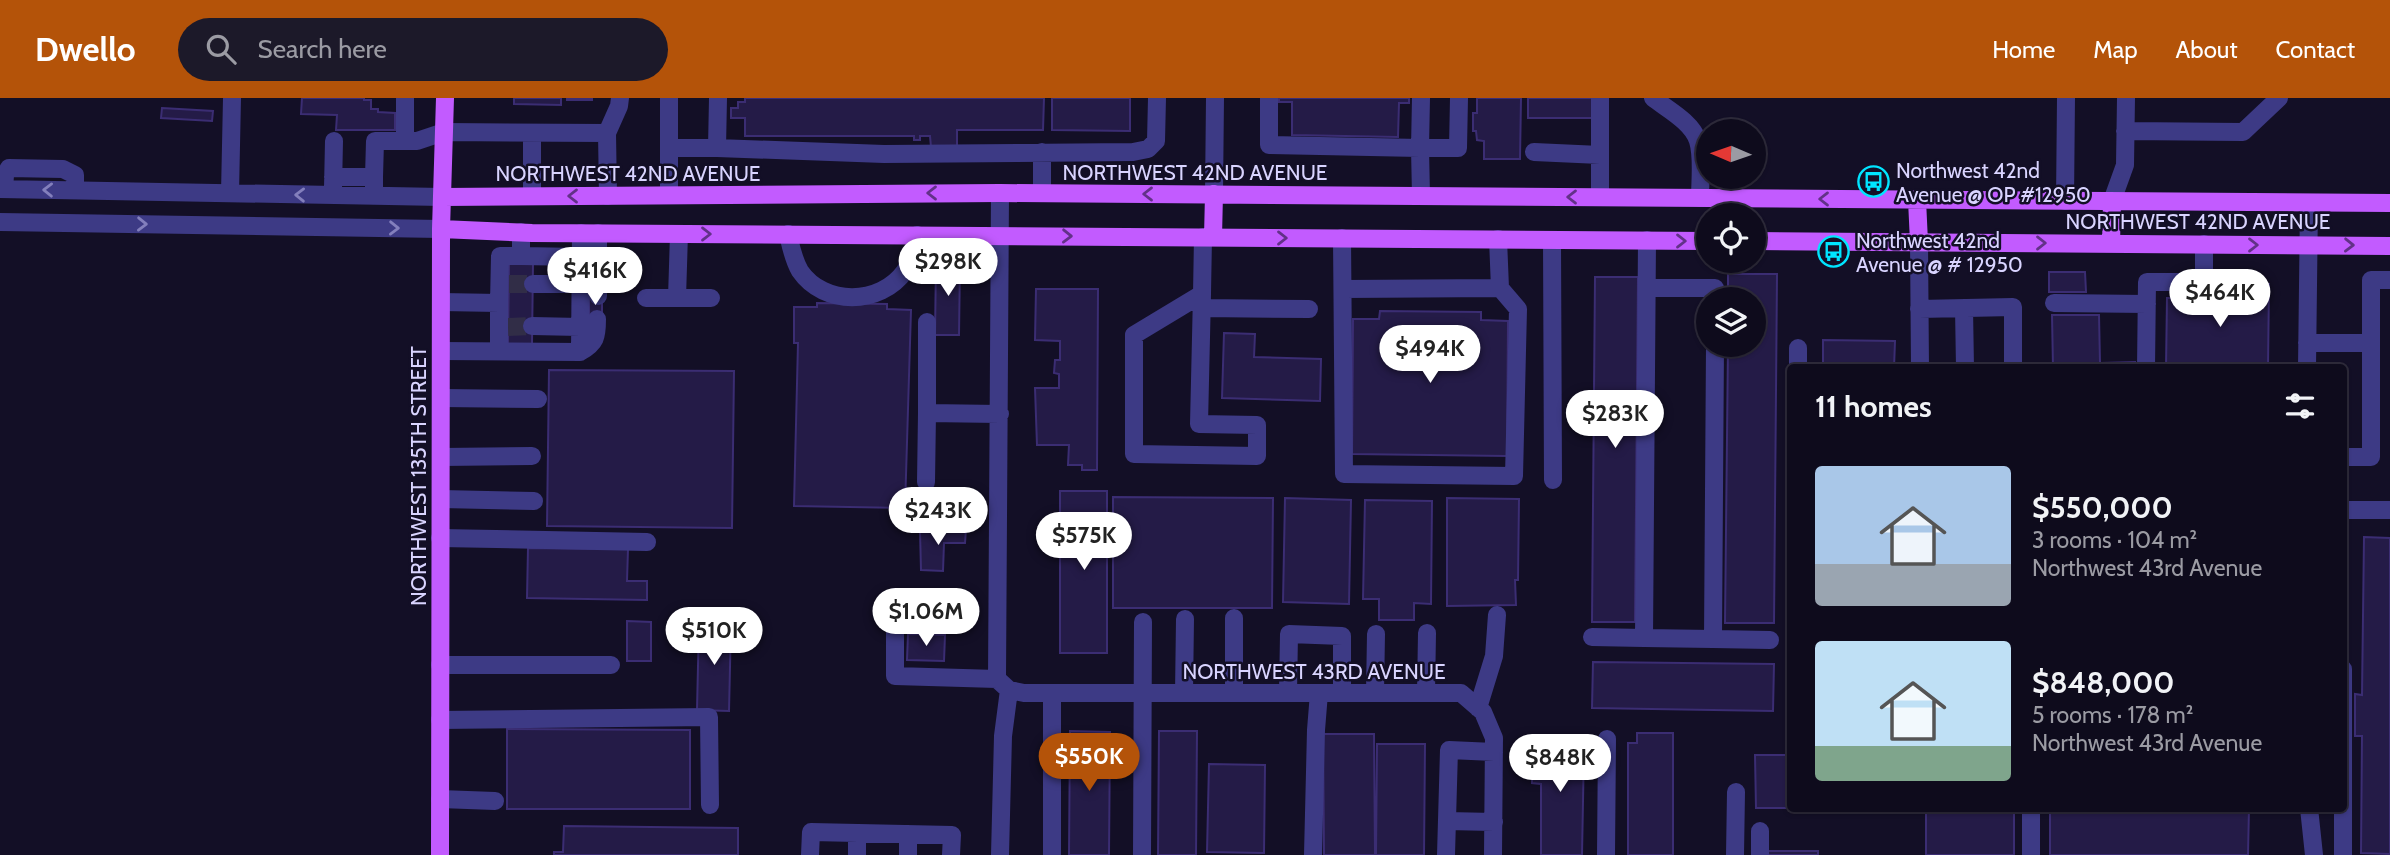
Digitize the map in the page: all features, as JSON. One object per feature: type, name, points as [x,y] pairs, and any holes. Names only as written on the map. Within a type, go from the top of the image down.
[{"type":"main road","name":"NORTHWEST 135TH STREET","points":[[440,855],[441,229],[445,98]]},
{"type":"main road","name":"NORTHWEST 42ND AVENUE","points":[[442,197],[1041,193],[2390,203]]},
{"type":"main road","points":[[1208,237],[1214,194]]},
{"type":"main road","points":[[1917,200],[1919,242]]},
{"type":"main road","points":[[2111,244],[2112,201]]},
{"type":"main road","points":[[441,229],[679,234],[1696,241]]},
{"type":"main road","name":"NORTHWEST 42ND AVENUE","points":[[1766,241],[2390,246]]},
{"type":"street","points":[[230,193],[232,98]]},
{"type":"street","points":[[404,141],[405,98]]},
{"type":"street","points":[[608,196],[607,133],[620,106],[620,98]]},
{"type":"street","points":[[669,98],[669,195]]},
{"type":"street","points":[[718,98],[718,148]]},
{"type":"street","points":[[669,148],[973,155],[1133,152],[1148,149],[1156,141],[1157,98]]},
{"type":"street","points":[[1214,194],[1215,98]]},
{"type":"street","points":[[1269,98],[1269,145],[1420,148],[1458,148],[1459,98]]},
{"type":"street","points":[[1421,196],[1422,98]]},
{"type":"street","points":[[1600,98],[1600,197]]},
{"type":"street","points":[[1653,98],[1679,118],[1698,141],[1700,198]]},
{"type":"street","points":[[2065,201],[2066,98]]},
{"type":"street","points":[[2112,201],[2125,165],[2126,98]]},
{"type":"street","points":[[2126,131],[2243,132],[2279,98]]},
{"type":"street","points":[[374,196],[375,141],[417,141],[444,132],[607,133]]},
{"type":"street","points":[[532,196],[533,133]]},
{"type":"street","points":[[334,141],[333,186],[374,177]]},
{"type":"street","points":[[1041,193],[1042,152]]},
{"type":"street","points":[[1534,152],[1600,155]]},
{"type":"street","name":"NORTHWEST 42ND AVENUE","points":[[2,189],[230,193],[333,186],[374,196],[442,197]]},
{"type":"street","points":[[1000,193],[1003,684],[1000,855]]},
{"type":"street","points":[[2307,364],[2309,202]]},
{"type":"street","points":[[0,222],[441,229]]},
{"type":"street","points":[[521,232],[521,256]]},
{"type":"street","points":[[580,352],[580,257],[590,233]]},
{"type":"street","points":[[590,233],[598,296]]},
{"type":"street","points":[[677,298],[679,234]]},
{"type":"street","points":[[788,234],[792,254],[801,272],[815,286],[833,295],[852,298],[872,295],[890,286],[904,272],[913,254],[917,235]]},
{"type":"street","points":[[1208,237],[1202,301],[1199,424],[1257,425],[1257,456],[1134,454],[1134,335],[1202,301],[1309,309]]},
{"type":"street","points":[[1342,238],[1344,474],[1514,476],[1518,309],[1500,288],[1498,239]]},
{"type":"street","points":[[1552,240],[1553,480]]},
{"type":"street","points":[[1644,638],[1647,240]]},
{"type":"street","points":[[1919,242],[1920,364]]},
{"type":"street","points":[[2146,364],[2147,282],[2204,282],[2204,244]]},
{"type":"street","points":[[499,351],[504,327],[499,303],[504,284],[500,256],[580,257]]},
{"type":"street","points":[[2347,457],[2371,457],[2371,280],[2390,281]]},
{"type":"street","points":[[533,284],[580,284]]},
{"type":"street","points":[[1343,289],[1500,288]]},
{"type":"street","points":[[1647,288],[1696,288]]},
{"type":"street","points":[[646,298],[711,298]]},
{"type":"street","points":[[442,302],[499,303]]},
{"type":"street","points":[[2054,303],[2147,304]]},
{"type":"street","points":[[1919,309],[2013,307],[2013,364]]},
{"type":"street","points":[[1964,308],[1965,364]]},
{"type":"street","points":[[441,351],[580,352],[592,345],[597,336],[597,319]]},
{"type":"street","points":[[926,482],[927,322]]},
{"type":"street","points":[[532,326],[580,327]]},
{"type":"street","points":[[2307,343],[2371,343]]},
{"type":"street","points":[[1798,348],[1798,364]]},
{"type":"street","points":[[1713,639],[1715,357]]},
{"type":"street","points":[[441,398],[538,399]]},
{"type":"street","points":[[927,413],[1000,414]]},
{"type":"street","points":[[441,457],[532,456]]},
{"type":"street","points":[[441,499],[534,501]]},
{"type":"street","points":[[2347,510],[2390,510]]},
{"type":"street","points":[[440,538],[647,542]]},
{"type":"street","name":"NORTHWEST 43RD AVENUE","points":[[895,597],[895,676],[1003,684],[1024,693],[1461,693],[1478,708]]},
{"type":"street","points":[[1493,855],[1494,738],[1483,712],[1478,708],[1494,656],[1496,615]]},
{"type":"street","points":[[1234,618],[1234,693]]},
{"type":"street","points":[[1184,693],[1185,619]]},
{"type":"street","points":[[1142,855],[1143,622]]},
{"type":"street","points":[[1426,693],[1427,633]]},
{"type":"street","points":[[1288,693],[1289,634],[1342,636],[1342,693]]},
{"type":"street","points":[[1375,693],[1376,634]]},
{"type":"street","points":[[1591,637],[1770,640]]},
{"type":"street","points":[[440,665],[611,665]]},
{"type":"street","points":[[1052,693],[1052,855]]},
{"type":"street","points":[[1313,855],[1319,693]]},
{"type":"street","points":[[439,720],[709,717],[710,806]]},
{"type":"street","points":[[1606,855],[1607,739]]},
{"type":"street","points":[[1446,855],[1449,750],[1494,752]]},
{"type":"street","points":[[1735,855],[1736,792]]},
{"type":"street","points":[[440,799],[495,801]]},
{"type":"street","points":[[2031,812],[2031,855]]},
{"type":"street","points":[[2309,812],[2314,855]]},
{"type":"street","points":[[2343,812],[2343,855]]},
{"type":"street","points":[[1447,821],[1494,822]]},
{"type":"street","points":[[1760,831],[1760,855]]},
{"type":"street","points":[[810,855],[811,832],[952,835],[951,855]]},
{"type":"street","points":[[857,833],[857,855]]},
{"type":"street","points":[[908,834],[908,855]]},
{"type":"building","points":[[302,98],[371,100],[371,109],[395,113],[395,130],[336,130],[337,115],[301,114]]},
{"type":"building","points":[[514,98],[561,98],[561,105],[514,104]]},
{"type":"building","points":[[592,98],[592,100],[567,100]]},
{"type":"building","points":[[745,98],[1044,98],[1043,130],[957,130],[957,147],[931,147],[930,136],[920,136],[920,140],[914,140],[914,136],[745,136],[745,118],[731,118],[731,108],[738,108],[738,102],[745,102]]},
{"type":"building","points":[[1052,98],[1130,98],[1130,131],[1052,130]]},
{"type":"building","points":[[1279,98],[1409,98],[1409,103],[1399,103],[1398,137],[1292,135],[1292,102],[1279,102]]},
{"type":"building","points":[[1477,98],[1521,98],[1520,159],[1484,159],[1484,141],[1477,140],[1476,131],[1473,131],[1473,113],[1477,113]]},
{"type":"building","points":[[1528,98],[1594,98],[1594,118],[1528,118]]},
{"type":"building","points":[[162,108],[213,111],[212,121],[161,118]]},
{"type":"building","points":[[936,262],[960,262],[959,335],[935,335]]},
{"type":"building","points":[[509,263],[533,263],[532,344],[508,344]]},
{"type":"building","points":[[2049,272],[2085,272],[2086,292],[2049,292]]},
{"type":"building","points":[[1728,274],[1777,274],[1774,623],[1725,623],[1728,357],[1766,357],[1766,287],[1728,287]]},
{"type":"building","points":[[1595,277],[1638,277],[1635,622],[1592,622]]},
{"type":"building","points":[[2215,283],[2269,284],[2268,364],[2166,364],[2167,298],[2215,298]]},
{"type":"building","points":[[1036,289],[1098,289],[1097,470],[1082,470],[1082,465],[1068,465],[1069,445],[1037,445],[1035,388],[1059,388],[1059,374],[1054,373],[1055,360],[1060,360],[1060,341],[1035,340]]},
{"type":"building","points":[[589,296],[602,296],[602,319],[589,319]]},
{"type":"building","points":[[817,303],[887,304],[887,309],[911,310],[905,508],[794,506],[798,343],[794,343],[794,307],[817,307]]},
{"type":"building","points":[[1380,311],[1481,312],[1481,320],[1508,321],[1507,456],[1352,454],[1353,319],[1379,319]]},
{"type":"building","points":[[2052,315],[2099,315],[2100,363],[2135,362],[2135,364],[2053,364]]},
{"type":"building","points":[[1224,333],[1255,334],[1254,357],[1321,359],[1320,401],[1222,398]]},
{"type":"building","points":[[1823,340],[1895,341],[1894,364],[1823,364]]},
{"type":"building","points":[[549,370],[734,371],[732,528],[547,526]]},
{"type":"building","points":[[1060,491],[1107,491],[1107,653],[1060,653]]},
{"type":"building","points":[[1113,497],[1273,498],[1272,608],[1113,608]]},
{"type":"building","points":[[1285,498],[1351,500],[1349,604],[1283,602]]},
{"type":"building","points":[[1447,498],[1519,499],[1516,605],[1447,606]]},
{"type":"building","points":[[1365,500],[1432,501],[1431,604],[1414,603],[1414,620],[1379,620],[1379,599],[1363,599]]},
{"type":"building","points":[[966,529],[965,543],[944,543],[943,571],[921,570],[920,531]]},
{"type":"building","points":[[2364,537],[2390,538],[2390,854],[2361,853],[2362,736],[2355,736],[2355,694],[2362,695]]},
{"type":"building","points":[[528,548],[628,549],[627,581],[647,581],[647,600],[527,598]]},
{"type":"building","points":[[627,621],[651,622],[651,661],[627,661]]},
{"type":"building","points":[[699,622],[731,623],[729,711],[697,710]]},
{"type":"building","points":[[908,634],[945,635],[944,661],[907,660]]},
{"type":"building","points":[[1593,662],[1774,664],[1773,711],[1592,708]]},
{"type":"building","points":[[507,729],[690,730],[690,809],[507,809]]},
{"type":"building","points":[[1070,731],[1110,732],[1109,855],[1069,855]]},
{"type":"building","points":[[1159,731],[1197,731],[1196,855],[1158,855]]},
{"type":"building","points":[[1637,733],[1673,733],[1673,855],[1628,855],[1628,743],[1637,743]]},
{"type":"building","points":[[1323,734],[1374,734],[1375,855],[1324,855]]},
{"type":"building","points":[[1533,737],[1575,739],[1574,748],[1584,748],[1582,855],[1541,855],[1541,784],[1532,783]]},
{"type":"building","points":[[1377,744],[1425,744],[1424,855],[1376,855]]},
{"type":"building","points":[[1755,755],[1787,755],[1787,808],[1756,808]]},
{"type":"building","points":[[1209,764],[1265,765],[1264,853],[1207,852]]},
{"type":"building","points":[[1926,812],[2014,812],[2014,855],[1926,855]]},
{"type":"building","points":[[2050,812],[2249,812],[2248,855],[2050,855]]},
{"type":"building","points":[[564,826],[738,828],[738,855],[554,855],[554,852],[563,852]]},
{"type":"building","points":[[1768,851],[1818,851],[1818,855],[1768,855]]},
{"type":"tunnel","points":[[509,284],[533,284]]},
{"type":"tunnel","points":[[508,327],[532,326]]},
{"type":"place","name":"Northwest 42nd Avenue @ OP #12950","points":[[1873,182]]},
{"type":"place","name":"Northwest 42nd Avenue @ # 12950","points":[[1833,252]]}]
